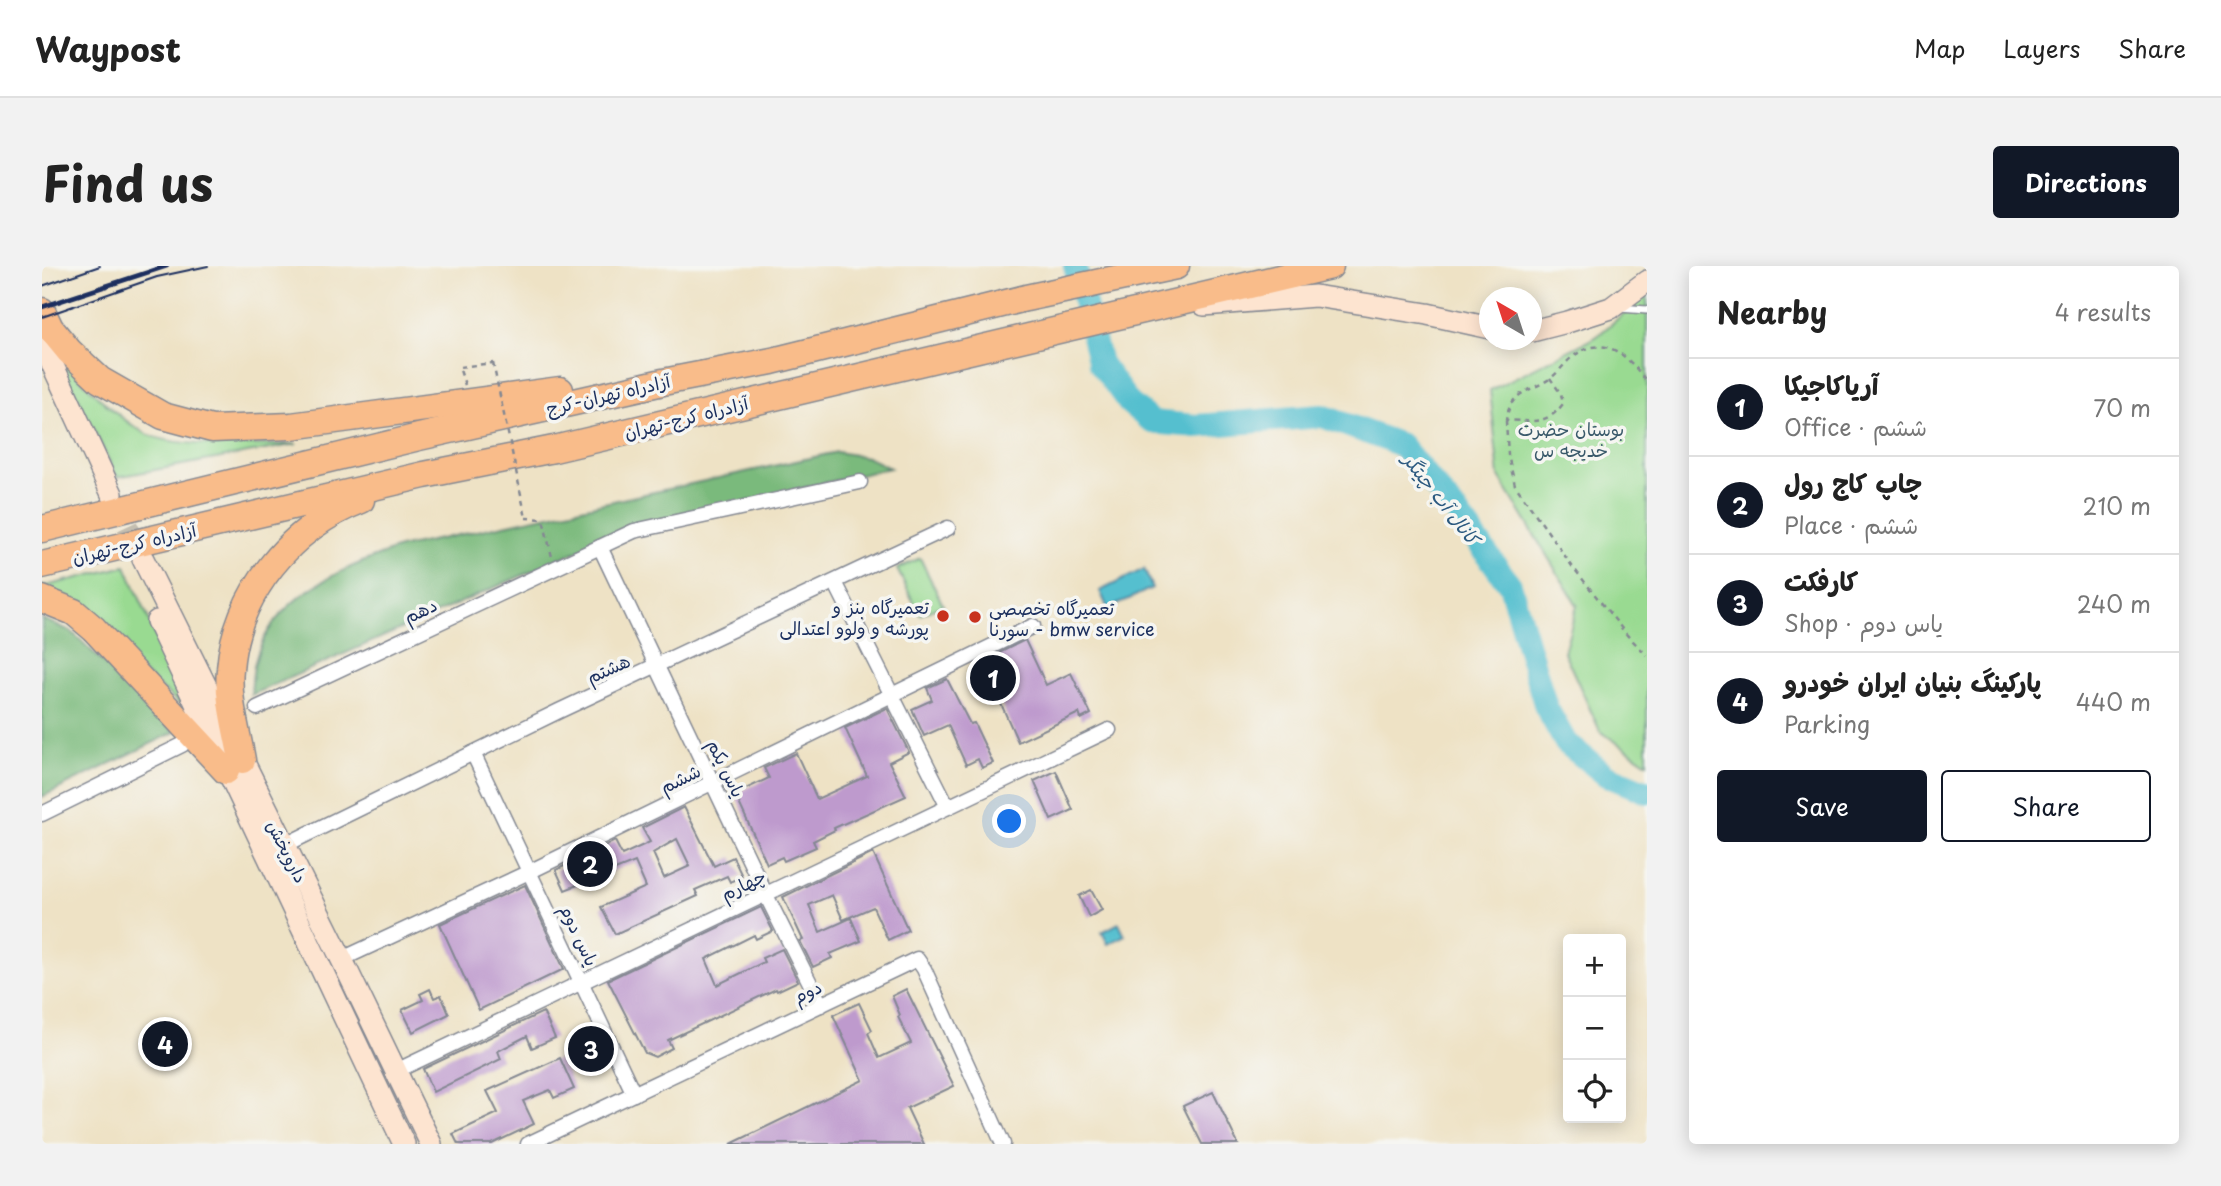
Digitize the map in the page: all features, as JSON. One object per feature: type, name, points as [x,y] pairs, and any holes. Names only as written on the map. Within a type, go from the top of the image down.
[{"type":"highway","name":"آزادراه تهران-کرج","points":[[42,529],[419,437],[663,382],[772,361],[1026,298],[1176,266]]},
{"type":"highway","name":"آزادراه کرج-تهران","points":[[42,565],[424,475],[554,449],[1330,266]]},
{"type":"highway","points":[[42,311],[50,328],[69,351],[100,380],[163,416],[212,429],[291,426],[535,393],[663,382]]},
{"type":"highway","points":[[234,765],[229,670],[236,638],[259,583],[285,548],[317,523],[354,503],[424,475]]},
{"type":"highway","points":[[42,599],[74,612],[234,765]]},
{"type":"street","points":[[1542,328],[1611,307],[1647,281]]},
{"type":"street","points":[[1129,313],[1315,296],[1427,314],[1479,326]]},
{"type":"street","points":[[42,342],[107,496],[42,375]]},
{"type":"street","name":"دهم","points":[[257,708],[634,531],[860,482]]},
{"type":"street","name":"هشتم","points":[[285,845],[948,528]]},
{"type":"street","name":"یاس یکم","points":[[600,547],[821,1005]]},
{"type":"street","name":"داروپخش","points":[[137,561],[234,765],[404,1144]]},
{"type":"street","points":[[835,582],[948,807]]},
{"type":"street","name":"ششم","points":[[342,959],[529,872],[1033,626]]},
{"type":"street","name":"چهارم","points":[[394,1072],[1109,730]]},
{"type":"street","points":[[42,814],[182,745]]},
{"type":"street","name":"یاس دوم","points":[[473,753],[634,1094]]},
{"type":"street","name":"داروپخش","points":[[234,765],[285,845],[428,1142]]},
{"type":"street","name":"دوم","points":[[528,1144],[917,959],[924,969],[1003,1144]]},
{"type":"lane","points":[[1611,307],[1647,310]]},
{"type":"path","points":[[1647,382],[1631,361],[1610,347],[1591,346],[1574,356],[1550,378],[1516,397],[1508,405],[1506,420],[1508,455],[1515,485],[1572,566],[1627,635],[1647,654]]},
{"type":"path","points":[[459,367],[493,363],[526,519],[543,519],[554,569]]},
{"type":"path","points":[[1506,420],[1541,421],[1554,416],[1563,404],[1561,394],[1550,378]]},
{"type":"green space","name":"بوستان حضرت خدیجه س","points":[[1647,294],[1647,763],[1600,731],[1564,652],[1577,605],[1499,477],[1490,390],[1596,337]]},
{"type":"green space","points":[[55,352],[119,415],[156,438],[217,445],[297,444],[117,477]]},
{"type":"green space","points":[[837,452],[867,457],[890,468],[772,495],[598,542],[251,695],[255,662],[264,639],[277,619],[293,602],[312,588],[354,565],[399,548]]},
{"type":"green space","points":[[920,558],[943,605],[920,615],[897,569]]},
{"type":"green space","points":[[126,566],[187,710],[42,587]]},
{"type":"green space","points":[[42,619],[71,631],[175,732],[42,797]]},
{"type":"water","points":[[1144,569],[1152,588],[1108,609],[1100,591]]},
{"type":"water","points":[[1119,923],[1125,935],[1108,944],[1102,932]]},
{"type":"building","points":[[1025,640],[1046,685],[1071,673],[1091,714],[1081,719],[1079,713],[1018,742],[998,697],[993,699],[977,664]]},
{"type":"building","points":[[947,679],[970,724],[974,723],[993,763],[982,768],[978,759],[966,765],[948,725],[924,736],[912,709],[932,700],[927,688]]},
{"type":"building","points":[[887,708],[909,752],[889,762],[906,796],[834,828],[835,830],[813,841],[816,847],[784,861],[782,857],[767,864],[735,794],[769,778],[764,768],[796,753],[817,799],[867,776],[845,728]]},
{"type":"building","points":[[1056,771],[1073,810],[1051,820],[1034,781]]},
{"type":"building","points":[[684,807],[714,866],[733,857],[742,876],[730,882],[727,876],[695,890],[698,896],[615,934],[601,907],[646,887],[635,862],[565,890],[556,870],[615,841],[622,855],[650,842],[642,828]],"holes":[[[677,839],[690,866],[664,878],[653,853]]]},
{"type":"building","points":[[873,853],[908,930],[888,940],[873,907],[843,920],[832,895],[809,905],[820,932],[851,918],[861,941],[830,954],[832,958],[813,967],[783,897]]},
{"type":"building","points":[[525,885],[564,969],[479,1010],[440,924]]},
{"type":"building","points":[[1091,890],[1102,910],[1089,917],[1079,896]]},
{"type":"building","points":[[761,907],[773,931],[756,939],[754,935],[706,959],[717,985],[764,962],[762,958],[782,949],[798,981],[668,1040],[672,1048],[655,1057],[645,1053],[608,980]]},
{"type":"building","points":[[430,989],[434,998],[441,995],[449,1014],[413,1032],[402,1010],[423,1000],[420,994]]},
{"type":"building","points":[[906,989],[954,1086],[907,1108],[924,1144],[731,1144],[863,1080],[833,1015],[859,1003],[872,1030],[868,1033],[879,1058],[911,1043],[898,1017],[900,1015],[892,996]]},
{"type":"building","points":[[543,1012],[555,1038],[532,1048],[527,1036],[498,1051],[501,1059],[433,1092],[423,1069]]},
{"type":"building","points":[[560,1058],[574,1089],[554,1098],[550,1090],[523,1101],[534,1124],[492,1144],[458,1144],[453,1134],[498,1113],[487,1091]]},
{"type":"building","points":[[1213,1092],[1238,1144],[1202,1144],[1183,1106]]},
{"type":"waterway","name":"کانال آب چیتگر","points":[[1075,266],[1100,363],[1129,403],[1152,422],[1196,426],[1322,416],[1401,445],[1456,512],[1510,585],[1546,707],[1566,743],[1606,775],[1647,792]]},
{"type":"tunnel","points":[[114,498],[142,557]]},
{"type":"tram line","points":[[42,286],[100,266]]},
{"type":"tram line","points":[[42,317],[157,277],[208,266]]},
{"type":"railway","points":[[42,307],[167,266]]},
{"type":"place","name":"تعمیرگاه بنز و پورشه و ولوو اعتدالی","points":[[943,616]]},
{"type":"place","name":"تعمیرگاه تخصصی سورنا - bmw service","points":[[975,617]]},
{"type":"place","name":"آریاکاجیکا","points":[[993,678]]},
{"type":"place","name":"چاپ کاج رول","points":[[590,864]]},
{"type":"place","name":"پارکینگ بنیان ایران خودرو","points":[[165,1044]]},
{"type":"place","name":"کارفکت","points":[[591,1049]]}]
